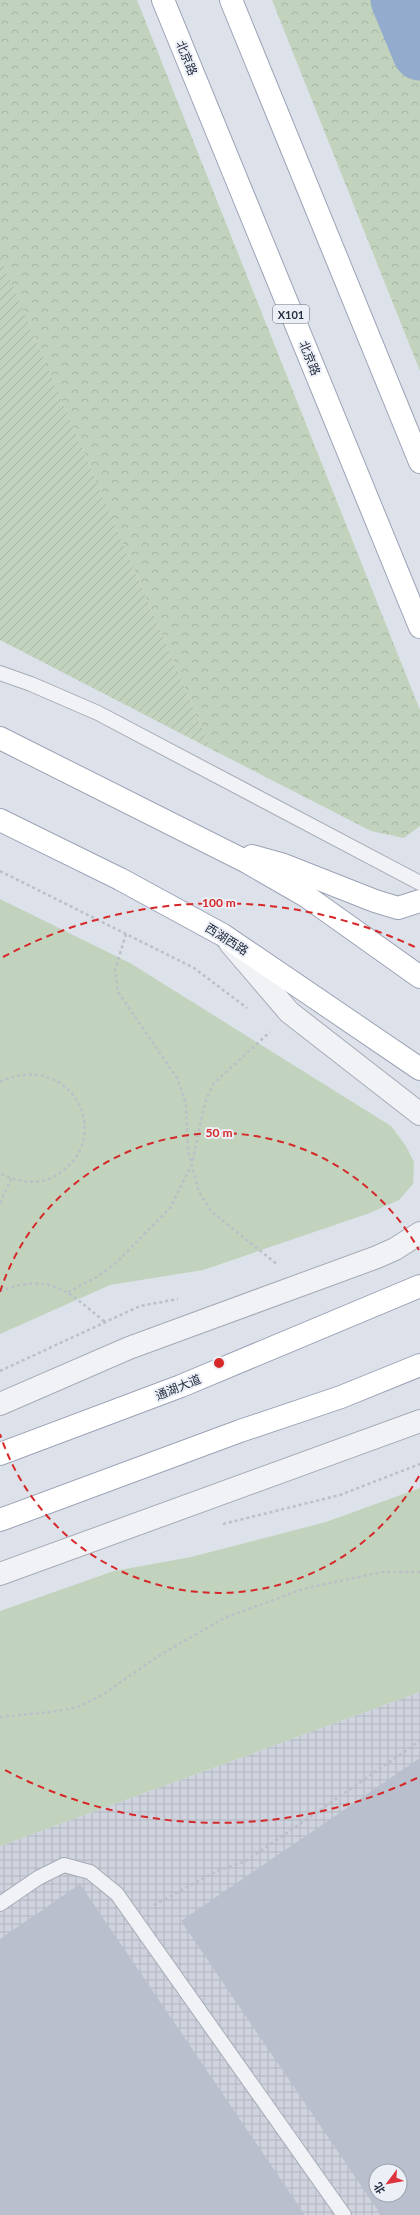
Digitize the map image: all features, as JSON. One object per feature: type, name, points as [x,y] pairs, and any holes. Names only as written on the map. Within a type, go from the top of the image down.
[{"type":"main road","name":"北京路","points":[[163,0],[420,627]]},
{"type":"main road","points":[[231,0],[420,462]]},
{"type":"main road","points":[[0,738],[216,847],[306,896],[420,977]]},
{"type":"main road","name":"西湖西路","points":[[0,820],[120,879],[223,935],[420,1069]]},
{"type":"main road","points":[[216,847],[280,864],[375,901],[398,908],[420,901]]},
{"type":"main road","name":"通湖大道","points":[[0,1454],[181,1386],[420,1286]]},
{"type":"main road","points":[[0,1520],[232,1434],[341,1397],[420,1365]]},
{"type":"street","points":[[223,935],[289,1012],[420,1114]]},
{"type":"street","points":[[395,1249],[420,1233]]},
{"type":"street","points":[[0,1404],[129,1348],[420,1240]]},
{"type":"street","points":[[0,1574],[420,1421]]},
{"type":"lane","points":[[0,673],[31,684],[98,713],[420,883]]},
{"type":"lane","points":[[0,1904],[38,1878],[64,1865],[90,1872],[117,1894],[344,2215]]},
{"type":"path","points":[[0,871],[194,968],[252,1011]]},
{"type":"path","points":[[126,934],[115,970],[118,992],[176,1078],[186,1104],[188,1151],[199,1192],[212,1212],[280,1267]]},
{"type":"path","points":[[68,1292],[97,1277],[116,1263],[170,1208],[192,1164],[205,1102],[214,1083],[274,1027]]},
{"type":"path","points":[[0,1082],[16,1075],[33,1073],[50,1076],[66,1087],[78,1101],[84,1120],[84,1138],[82,1144],[77,1156],[65,1170],[48,1180],[30,1183],[11,1179],[0,1173]]},
{"type":"path","points":[[0,1203],[11,1179]]},
{"type":"path","points":[[0,1291],[28,1284],[46,1284],[68,1292],[105,1322]]},
{"type":"path","points":[[0,1717],[51,1712],[78,1707],[102,1695],[157,1657],[224,1618],[303,1589],[382,1572],[420,1572]]},
{"type":"path","points":[[133,1916],[217,1871],[246,1861],[420,1741]]},
{"type":"shaded area","points":[[420,1692],[420,2215],[0,2215],[0,1846]]},
{"type":"green space","points":[[0,0],[137,0],[420,710],[420,826],[404,838],[371,831],[211,749],[0,257]]},
{"type":"green space","points":[[272,0],[420,0],[420,371]]},
{"type":"green space","points":[[0,256],[211,749],[0,640]]},
{"type":"green space","points":[[0,899],[130,963],[391,1126],[406,1146],[414,1162],[413,1184],[399,1200],[367,1214],[203,1270],[110,1285],[0,1334]]},
{"type":"green space","points":[[420,1488],[420,1692],[0,1846],[0,1611],[114,1571],[191,1557],[326,1522]]},
{"type":"building","points":[[420,1758],[420,2215],[381,2215],[373,2203],[408,2203],[408,2163],[368,2163],[368,2196],[181,1921]]},
{"type":"building","points":[[80,1884],[305,2215],[0,2215],[0,1939]]},
{"type":"waterway","points":[[398,0],[420,53]]}]
